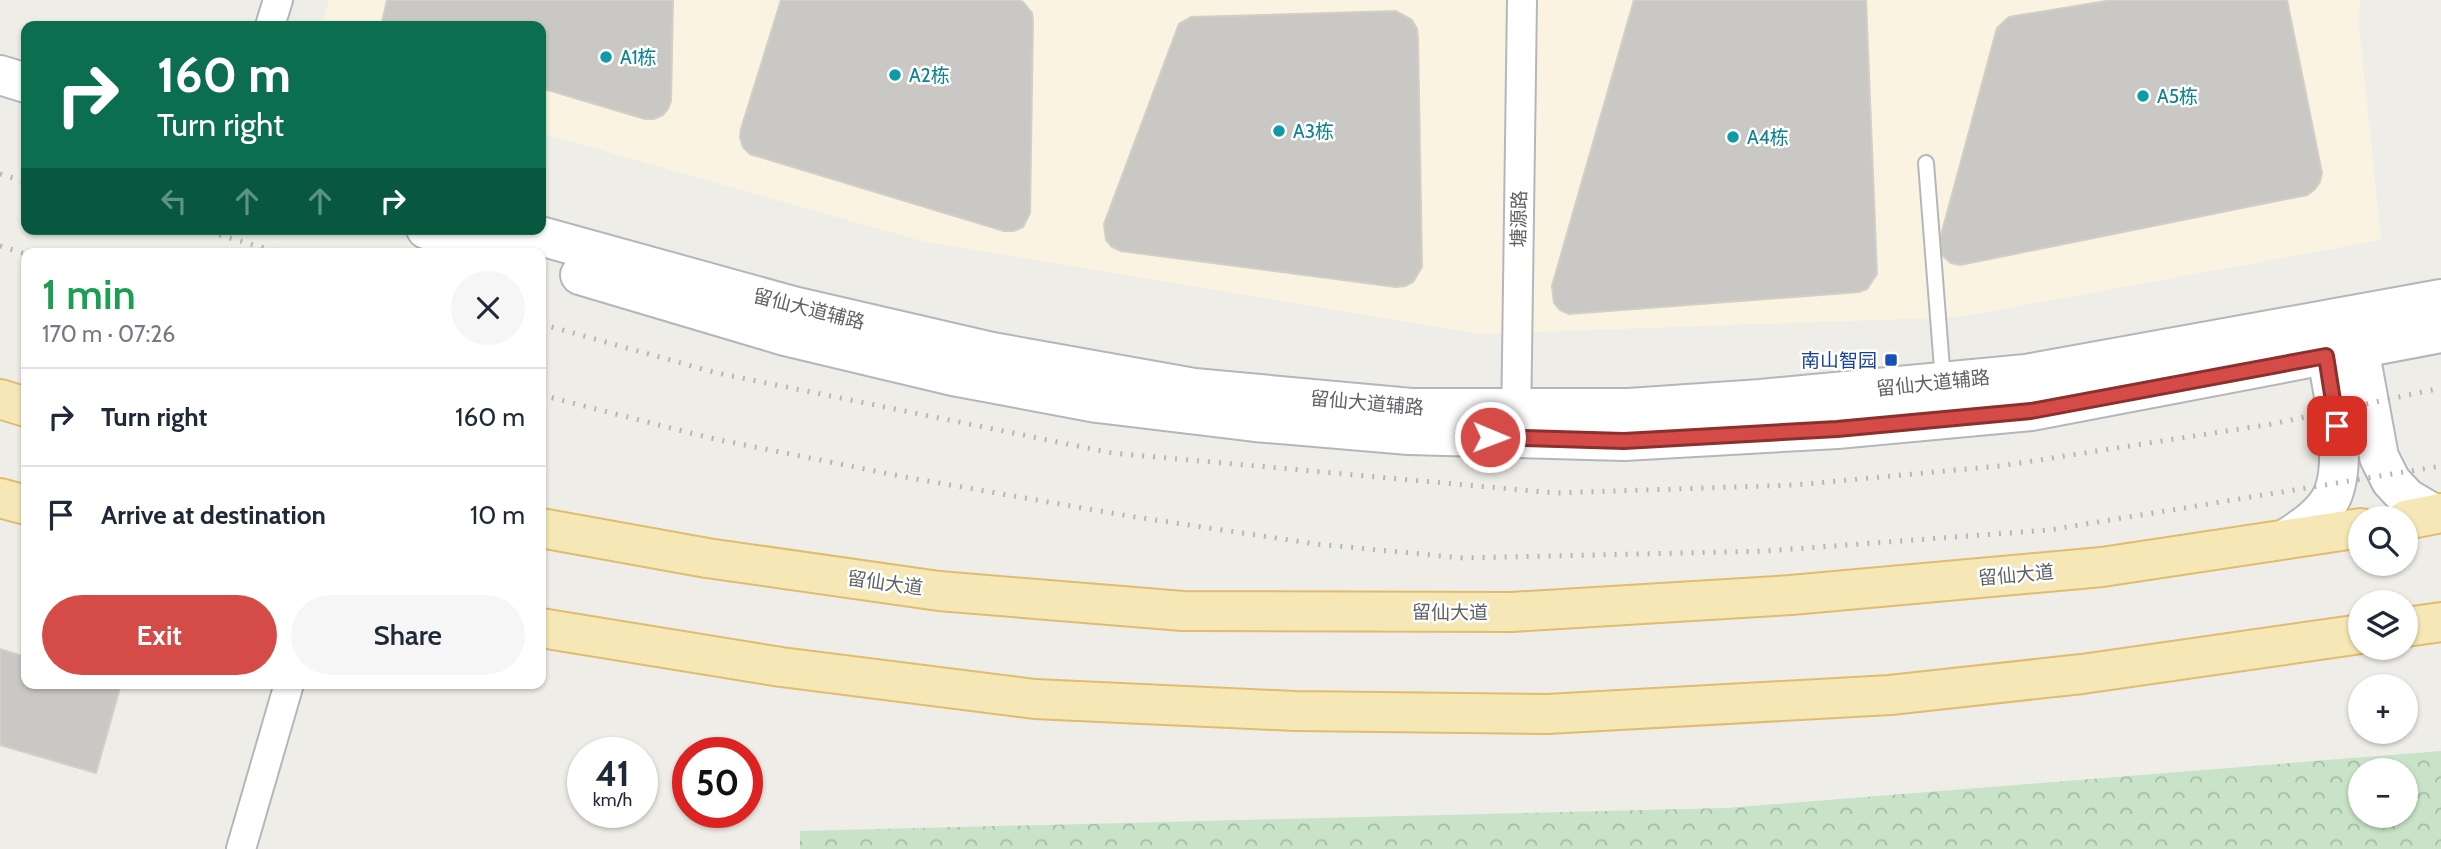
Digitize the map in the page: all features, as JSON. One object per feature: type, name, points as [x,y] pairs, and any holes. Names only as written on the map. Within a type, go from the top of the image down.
[{"type":"main road","points":[[0,75],[21,81]]},
{"type":"main road","points":[[0,102],[21,108]]},
{"type":"main road","points":[[446,235],[488,248]]},
{"type":"main road","name":"留仙大道辅路","points":[[537,235],[793,306],[1006,355],[1195,387],[1411,408],[1637,440],[1837,429],[2031,411],[2339,335],[2441,299]]},
{"type":"main road","name":"留仙大道辅路","points":[[546,264],[785,336],[953,376],[1097,403],[1255,422],[1409,435],[1642,407],[1760,400],[2026,374],[2339,335],[2441,333]]},
{"type":"main road","points":[[2339,335],[2379,457],[2391,481],[2427,516]]},
{"type":"main road","points":[[2286,539],[2314,520],[2330,499],[2339,475],[2339,335]]},
{"type":"main road","points":[[0,400],[21,406]]},
{"type":"main road","points":[[0,498],[21,504]]},
{"type":"main road","name":"留仙大道","points":[[546,529],[706,558],[939,591],[1183,611],[1511,612],[1791,595],[2102,567],[2348,530]]},
{"type":"main road","points":[[2418,625],[2441,622]]},
{"type":"main road","points":[[546,629],[781,667],[1035,699],[1295,711],[1533,714],[1891,695],[2082,674],[2348,636]]},
{"type":"street","points":[[272,21],[278,0]]},
{"type":"street","name":"塘源路","points":[[1516,423],[1522,0]]},
{"type":"street","points":[[241,849],[288,689]]},
{"type":"lane","points":[[1926,163],[1943,382]]},
{"type":"shaded area","name":"南山智园","points":[[329,0],[2360,0],[2358,16],[2381,240],[1959,317],[1481,334],[925,242],[546,134],[546,21],[323,21]]},
{"type":"green space","points":[[2441,751],[2441,849],[800,849],[800,831],[1727,808],[2348,758],[2348,828],[2418,828],[2418,758],[2353,758]]},
{"type":"building","name":"A1栋","points":[[387,0],[673,0],[671,101],[663,115],[645,119],[546,89],[546,21],[382,21]]},
{"type":"building","name":"A2栋","points":[[781,0],[1023,2],[1032,13],[1033,20],[1030,213],[1023,227],[1004,231],[750,154],[743,147],[741,129]]},
{"type":"building","name":"A4栋","points":[[1634,0],[1866,0],[1877,274],[1867,289],[1859,292],[1569,314],[1554,303],[1552,286]]},
{"type":"building","name":"A5栋","points":[[2112,0],[2287,0],[2322,173],[2320,182],[2307,195],[1960,265],[1951,263],[1939,248],[1940,239],[1997,28],[2009,17]]},
{"type":"building","name":"A3栋","points":[[1396,11],[1412,20],[1418,38],[1422,267],[1413,282],[1396,287],[1121,251],[1106,240],[1104,224],[1179,24],[1191,17]]},
{"type":"building","points":[[0,649],[21,655],[21,689],[120,689],[96,773],[0,745]]},
{"type":"railway","points":[[0,174],[21,180]]},
{"type":"railway","points":[[219,235],[265,248]]},
{"type":"railway","points":[[0,246],[21,252]]},
{"type":"railway","points":[[546,325],[717,373],[1112,453],[1555,493],[1794,485],[2000,466],[2272,424],[2441,388]]},
{"type":"railway","points":[[546,396],[710,438],[910,478],[1129,516],[1316,544],[1463,558],[1766,551],[2049,530],[2441,466]]},
{"type":"place","name":"A1栋","points":[[606,57]]},
{"type":"place","name":"A2栋","points":[[895,75]]},
{"type":"place","name":"A5栋","points":[[2143,96]]},
{"type":"place","name":"A3栋","points":[[1279,131]]},
{"type":"place","name":"A4栋","points":[[1733,137]]},
{"type":"place","name":"南山智园","points":[[1891,360]]},
{"type":"route","points":[[1490,437],[1624,441],[1837,429],[2031,411],[2326,356],[2337,426]]}]
